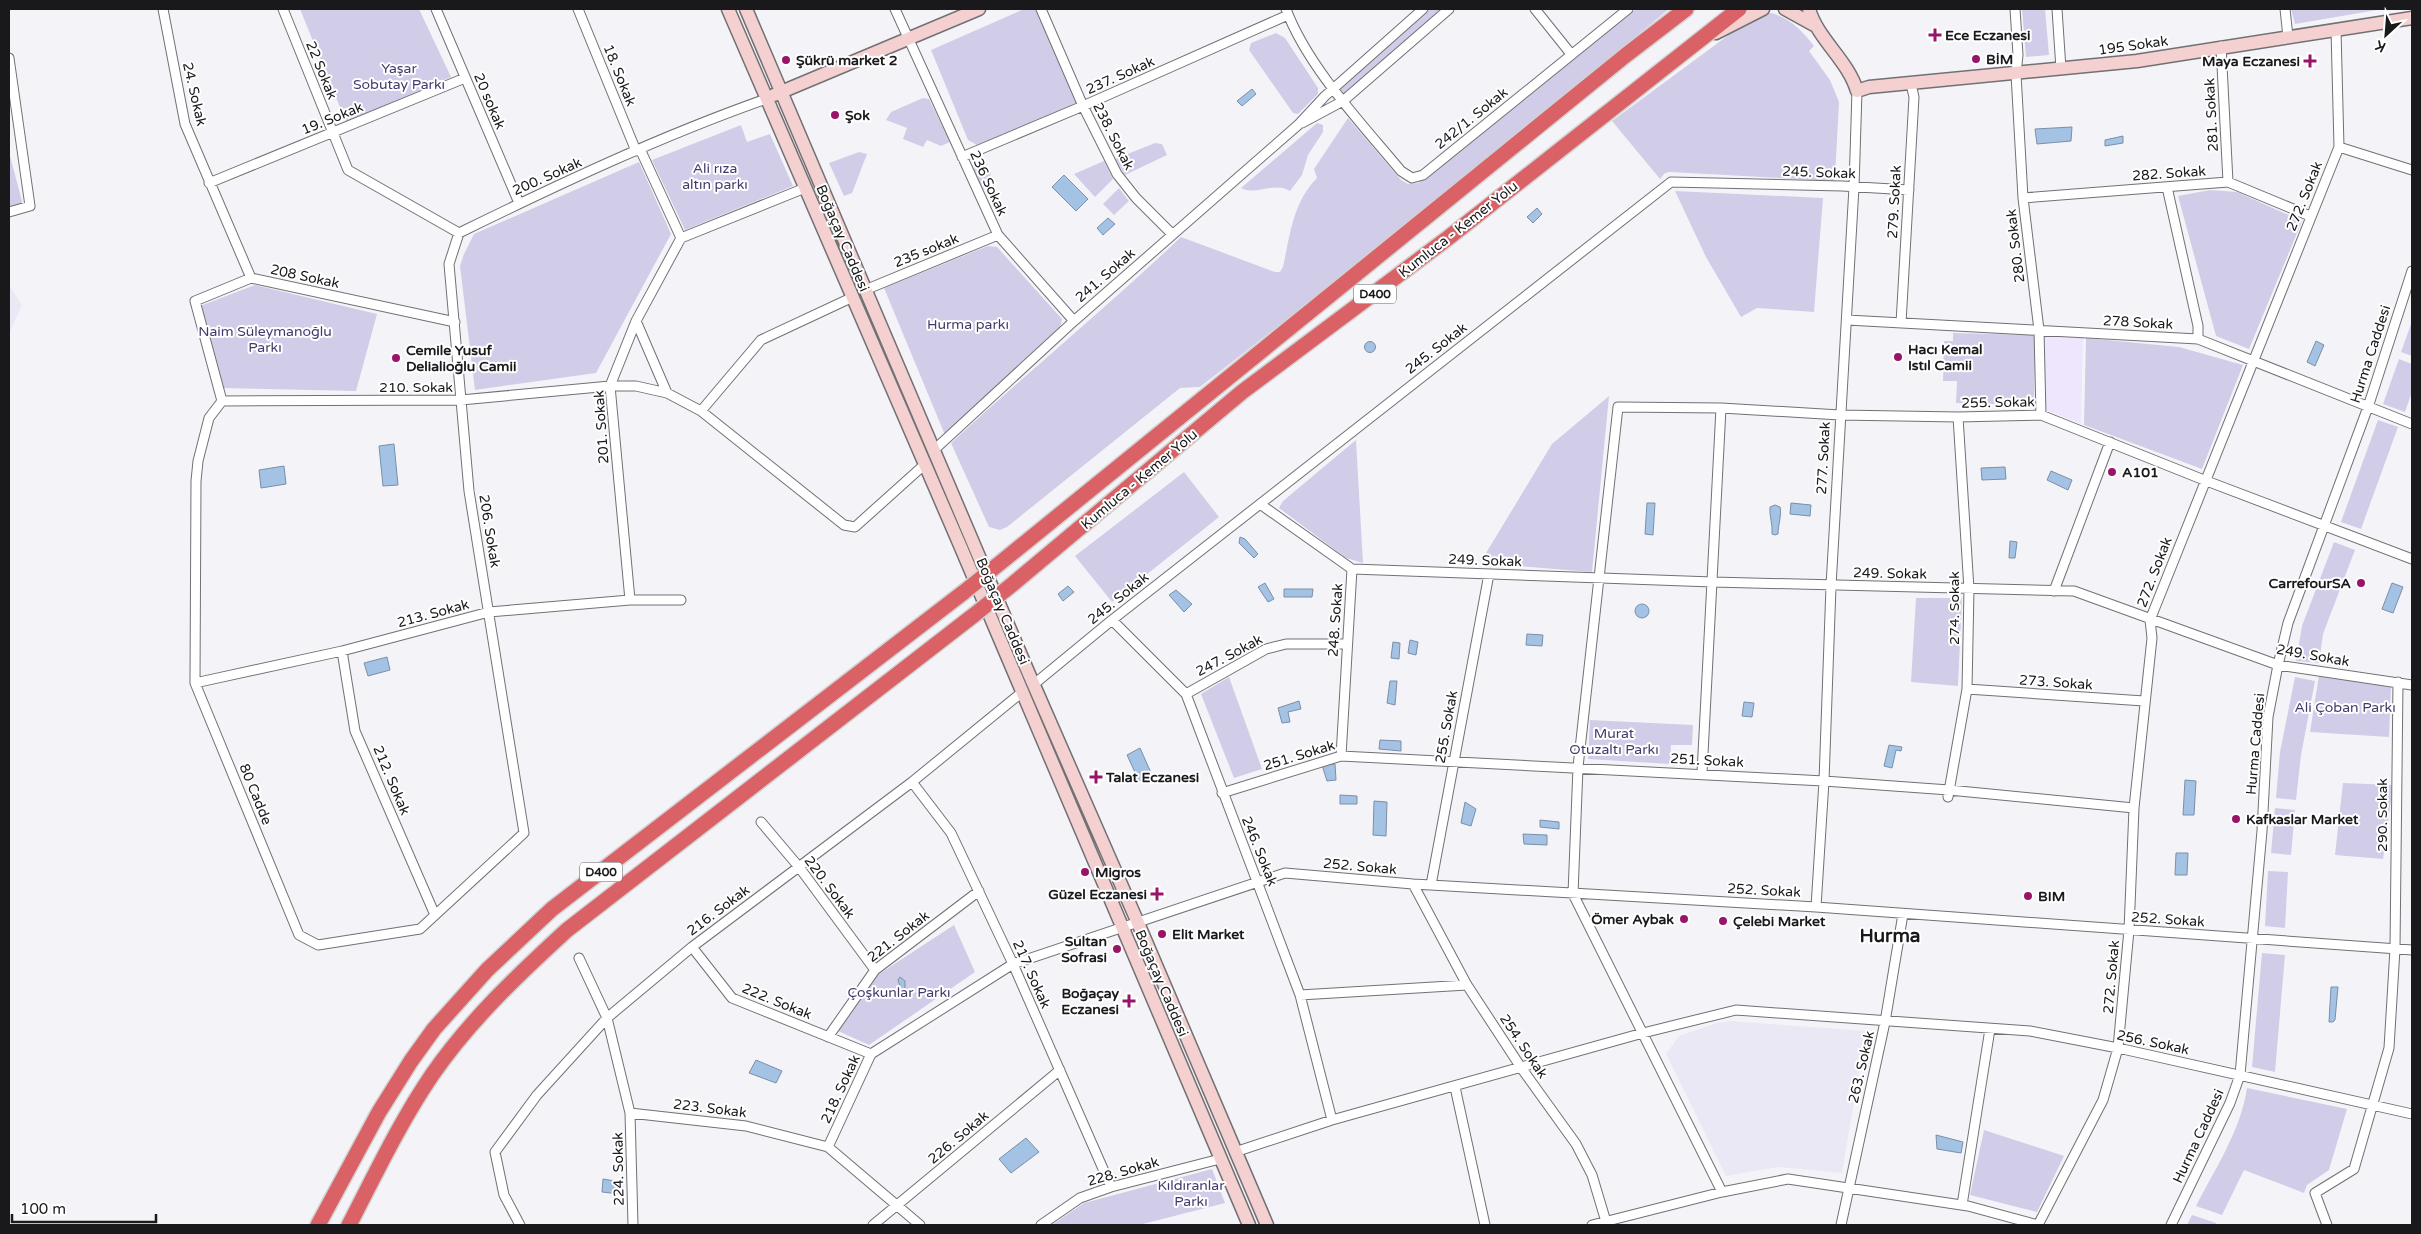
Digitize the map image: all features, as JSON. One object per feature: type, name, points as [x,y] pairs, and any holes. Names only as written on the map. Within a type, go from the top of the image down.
[{"type":"highway","name":"Kumluca - Kemer Yolu","points":[[318,1225],[379,1112],[434,1029],[487,970],[552,909],[964,592],[1626,55],[1686,9]]},
{"type":"highway","name":"Kumluca - Kemer Yolu","points":[[349,1225],[402,1125],[432,1075],[471,1024],[516,976],[567,930],[974,615],[1242,392],[1448,238],[1739,9]]},
{"type":"main road","name":"Boğaçay Caddesi","points":[[728,9],[1249,1225]]},
{"type":"main road","name":"Boğaçay Caddesi","points":[[746,9],[1033,685],[1138,923],[1267,1225]]},
{"type":"main road","points":[[766,99],[979,9]]},
{"type":"main road","points":[[1699,39],[1763,9]]},
{"type":"main road","points":[[1785,9],[1814,25]]},
{"type":"main road","points":[[1809,9],[1814,25]]},
{"type":"main road","name":"195 Sokak","points":[[1857,91],[1868,87],[2137,61],[2221,46],[2412,18]]},
{"type":"main road","name":"277. Sokak","points":[[1814,25],[1853,78],[1857,91]]},
{"type":"street","name":"24. Sokak","points":[[163,9],[185,124],[209,183]]},
{"type":"street","name":"22 Sokak","points":[[283,9],[348,170],[459,233]]},
{"type":"street","name":"20 sokak","points":[[436,9],[519,204]]},
{"type":"street","name":"18. Sokak","points":[[578,9],[638,150],[681,238]]},
{"type":"street","name":"236 Sokak","points":[[895,9],[998,236],[1074,321]]},
{"type":"street","name":"238. Sokak","points":[[1041,9],[1083,106],[1126,187],[1172,234]]},
{"type":"street","name":"241. Sokak","points":[[934,450],[1074,321],[1298,125],[1334,88],[1423,9]]},
{"type":"street","name":"241. Sokak","points":[[1298,125],[1343,101],[1449,9]]},
{"type":"street","points":[[1535,9],[1571,54]]},
{"type":"street","name":"242/1. Sokak","points":[[1343,101],[1401,171],[1412,178],[1418,178],[1628,9]]},
{"type":"street","name":"280. Sokak","points":[[2015,9],[2018,55],[2016,74],[2023,198],[2039,330],[2041,415]]},
{"type":"street","points":[[2058,9],[2061,69]]},
{"type":"street","points":[[2285,9],[2288,37]]},
{"type":"street","name":"237. Sokak","points":[[962,157],[1083,106],[1287,12]]},
{"type":"street","points":[[1287,12],[1302,41],[1343,101]]},
{"type":"street","name":"272. Sokak","points":[[2038,1225],[2103,1100],[2118,1048],[2129,930],[2134,808],[2152,638],[2150,620],[2204,480],[2254,362],[2310,216],[2339,147],[2336,30]]},
{"type":"street","name":"281. Sokak","points":[[2221,46],[2228,182]]},
{"type":"street","points":[[9,58],[30,206],[9,212]]},
{"type":"street","name":"19. Sokak","points":[[209,183],[465,78]]},
{"type":"street","name":"279. Sokak","points":[[1901,323],[1914,98],[1911,84]]},
{"type":"street","name":"277. Sokak","points":[[1816,907],[1824,781],[1831,586],[1840,415],[1854,187],[1857,91]]},
{"type":"street","name":"200. Sokak","points":[[459,233],[638,150],[766,99]]},
{"type":"street","points":[[2339,147],[2412,170]]},
{"type":"street","name":"245. Sokak","points":[[1033,685],[1112,620],[1671,182],[1909,190]]},
{"type":"street","name":"282. Sokak","points":[[2023,198],[2228,182],[2310,216]]},
{"type":"street","name":"208 Sokak","points":[[209,183],[251,278],[454,322]]},
{"type":"street","points":[[2167,187],[2198,326],[2198,339]]},
{"type":"street","points":[[681,238],[805,188]]},
{"type":"street","name":"206. Sokak","points":[[459,233],[449,264],[469,491],[524,832]]},
{"type":"street","name":"235 sokak","points":[[865,290],[998,236]]},
{"type":"street","name":"201. Sokak","points":[[630,600],[610,386],[636,321],[681,238]]},
{"type":"street","name":"Hurma Caddesi","points":[[2170,1225],[2230,1103],[2240,1076],[2262,831],[2268,717],[2288,623],[2368,407],[2412,271]]},
{"type":"street","points":[[222,401],[194,301],[251,278]]},
{"type":"street","points":[[701,411],[761,340],[853,297]]},
{"type":"street","name":"278 Sokak","points":[[1847,320],[2198,339],[2412,424]]},
{"type":"street","points":[[636,321],[667,392]]},
{"type":"street","name":"210. Sokak","points":[[222,401],[462,400],[610,386],[636,386],[667,392],[701,411],[844,525],[855,528],[924,465]]},
{"type":"street","name":"80 Cadde","points":[[222,401],[209,418],[198,461],[196,481],[195,682],[299,935],[318,946],[420,929],[524,832]]},
{"type":"street","name":"255. Sokak","points":[[1600,578],[1618,407],[1721,408],[1840,415],[1958,417],[2041,415],[2204,480],[2412,559]]},
{"type":"street","points":[[1702,773],[1721,408]]},
{"type":"street","name":"274. Sokak","points":[[1949,793],[1967,688],[1969,589],[1958,417]]},
{"type":"street","points":[[2054,590],[2110,442]]},
{"type":"street","name":"248. Sokak","points":[[1260,504],[1352,570],[1341,756]]},
{"type":"street","name":"249. Sokak","points":[[1352,570],[1831,586],[2074,591],[2150,620],[2278,664],[2412,684]]},
{"type":"street","name":"255. Sokak","points":[[1431,885],[1489,574]]},
{"type":"street","points":[[1600,578],[1578,768],[1573,894],[1722,1192]]},
{"type":"street","name":"213. Sokak","points":[[195,682],[342,651],[488,612],[630,600],[682,600]]},
{"type":"street","name":"246. Sokak","points":[[1112,620],[1186,694],[1300,995],[1332,1120]]},
{"type":"street","name":"247. Sokak","points":[[1186,694],[1266,649],[1286,644],[1347,644]]},
{"type":"street","name":"212. Sokak","points":[[342,651],[355,731],[435,915]]},
{"type":"street","name":"290. Sokak","points":[[2327,1225],[2315,1193],[2354,1169],[2389,1048],[2395,949],[2398,682]]},
{"type":"street","name":"273. Sokak","points":[[1967,688],[2144,702]]},
{"type":"street","name":"216. Sokak","points":[[520,1225],[504,1195],[495,1152],[537,1095],[607,1018],[692,947],[912,782],[1021,693]]},
{"type":"street","name":"251. Sokak","points":[[1222,793],[1341,756],[1702,773],[1824,781],[2134,808]]},
{"type":"street","name":"217. Sokak","points":[[912,782],[951,833],[1013,964],[1111,1187]]},
{"type":"street","name":"220. Sokak","points":[[761,822],[799,867],[875,970]]},
{"type":"street","name":"252. Sokak","points":[[1122,928],[1285,873],[1412,884],[1816,907],[2412,950]]},
{"type":"street","name":"254. Sokak","points":[[1412,884],[1466,985],[1522,1069],[1576,1144],[1592,1175],[1607,1224]]},
{"type":"street","name":"221. Sokak","points":[[828,1037],[875,970],[978,891]]},
{"type":"street","name":"263. Sokak","points":[[1841,1225],[1885,1022],[1903,914]]},
{"type":"street","name":"218. Sokak","points":[[828,1148],[871,1054],[1013,964],[1122,928]]},
{"type":"street","name":"222. Sokak","points":[[692,947],[732,998],[871,1054]]},
{"type":"street","points":[[579,958],[607,1018],[630,1113]]},
{"type":"street","points":[[1300,995],[1466,985]]},
{"type":"street","name":"256. Sokak","points":[[1235,1152],[1332,1120],[1522,1069],[1643,1033],[1736,1010],[2030,1031],[2118,1048],[2412,1114]]},
{"type":"street","points":[[1962,1205],[1990,1029]]},
{"type":"street","name":"226. Sokak","points":[[873,1225],[1060,1070]]},
{"type":"street","points":[[1455,1087],[1485,1225]]},
{"type":"street","name":"223. Sokak","points":[[630,1113],[746,1126],[828,1148],[920,1225]]},
{"type":"street","name":"224. Sokak","points":[[630,1113],[632,1225]]},
{"type":"street","name":"228. Sokak","points":[[1041,1225],[1080,1198],[1111,1187],[1220,1160]]},
{"type":"street","points":[[1592,1225],[1607,1224],[1722,1192],[1788,1179],[1962,1205],[2038,1225]]},
{"type":"shaded area","points":[[9,285],[22,305],[9,334]]},
{"type":"shaded area","points":[[2044,334],[2083,337],[2081,424],[2046,410]]},
{"type":"shaded area","points":[[1731,1021],[1866,1031],[1842,1173],[1778,1167],[1726,1176],[1666,1054],[1679,1036],[1717,1023]]},
{"type":"green space","name":"Yaşar Sobutay Parkı","points":[[300,9],[419,9],[451,77],[346,122]]},
{"type":"green space","points":[[1024,9],[1036,9],[1078,103],[977,145],[968,140],[931,50]]},
{"type":"green space","points":[[1428,9],[1444,9],[1343,97],[1337,89]]},
{"type":"green space","points":[[1636,9],[1669,9],[1398,232],[1200,387],[1180,388],[1007,527],[1000,530],[989,527],[951,443],[1181,237],[1275,272],[1280,272],[1283,267],[1298,208],[1309,187],[1317,178],[1314,169],[1348,118],[1401,180],[1408,184],[1418,183]]},
{"type":"green space","points":[[2022,9],[2045,9],[2049,55],[2026,57]]},
{"type":"green space","points":[[2291,9],[2377,9],[2377,10],[2295,24]]},
{"type":"green space","points":[[1766,12],[1781,16],[1787,20],[1799,29],[1814,46],[1809,51],[1830,80],[1839,102],[1834,181],[1670,172],[1665,173],[1660,179],[1612,121],[1745,23]]},
{"type":"green space","points":[[1276,33],[1285,38],[1318,88],[1318,94],[1298,114],[1293,113],[1249,50],[1251,43]]},
{"type":"green space","points":[[923,98],[929,99],[950,142],[941,146],[927,140],[923,147],[903,139],[907,128],[886,120],[891,112]]},
{"type":"green space","points":[[1317,123],[1323,125],[1323,132],[1308,155],[1302,175],[1290,191],[1278,187],[1253,190],[1241,188]]},
{"type":"green space","name":"Ali rıza altın parkı","points":[[741,125],[747,142],[770,134],[793,186],[685,230],[652,160]]},
{"type":"green space","points":[[1155,143],[1162,144],[1167,155],[1125,175],[1115,159]]},
{"type":"green space","points":[[9,152],[24,209],[9,213]]},
{"type":"green space","points":[[859,152],[867,154],[852,193],[844,196],[829,163]]},
{"type":"green space","points":[[984,160],[991,173],[987,187],[981,190],[969,166]]},
{"type":"green space","points":[[1104,161],[1113,179],[1095,197],[1074,174]]},
{"type":"green space","points":[[639,162],[671,234],[596,373],[475,390],[460,266],[474,234]]},
{"type":"green space","points":[[1119,188],[1129,201],[1114,215],[1103,204]]},
{"type":"green space","points":[[2210,190],[2237,192],[2302,221],[2249,349],[2216,336],[2178,196]]},
{"type":"green space","points":[[1675,191],[1823,198],[1814,312],[1757,308],[1741,317],[1706,257]]},
{"type":"green space","name":"Hurma parkı","points":[[988,246],[997,247],[1062,319],[1060,328],[945,435],[884,288]]},
{"type":"green space","name":"Naim Süleymanoğlu Parkı","points":[[255,285],[377,314],[356,391],[221,388],[200,306]]},
{"type":"green space","points":[[2412,321],[2412,356],[2401,352]]},
{"type":"green space","points":[[1953,333],[2035,335],[2034,405],[1956,403],[1957,381],[1943,381],[1944,341],[1953,341]]},
{"type":"green space","points":[[2086,338],[2179,347],[2243,365],[2202,469],[2084,425]]},
{"type":"green space","points":[[2399,359],[2412,364],[2412,392],[2405,412],[2383,404]]},
{"type":"green space","points":[[1609,396],[1592,572],[1480,563],[1552,444]]},
{"type":"green space","points":[[2378,420],[2398,427],[2361,529],[2341,522]]},
{"type":"green space","points":[[1356,440],[1363,563],[1346,558],[1279,508],[1283,501]]},
{"type":"green space","points":[[1184,472],[1219,517],[1112,602],[1075,556]]},
{"type":"green space","points":[[2334,542],[2355,550],[2323,634],[2319,663],[2296,661],[2302,626]]},
{"type":"green space","points":[[1916,598],[1962,598],[1958,686],[1911,682]]},
{"type":"green space","name":"Ali Çoban Parkı","points":[[2319,675],[2391,687],[2389,737],[2310,732]]},
{"type":"green space","points":[[1229,677],[1262,769],[1234,778],[1201,694]]},
{"type":"green space","points":[[2295,677],[2315,681],[2301,755],[2296,800],[2276,798],[2280,752]]},
{"type":"green space","name":"Murat Otuzaltı Parkı","points":[[1590,720],[1693,725],[1692,745],[1671,745],[1670,764],[1588,759]]},
{"type":"green space","points":[[2343,783],[2393,785],[2383,859],[2335,855]]},
{"type":"green space","points":[[2275,808],[2295,810],[2291,855],[2271,853]]},
{"type":"green space","points":[[2268,871],[2288,872],[2285,928],[2265,926]]},
{"type":"green space","name":"Çoşkunlar Parkı","points":[[954,925],[975,972],[869,1045],[838,1031],[876,976]]},
{"type":"green space","points":[[2262,953],[2285,955],[2275,1072],[2252,1067]]},
{"type":"green space","points":[[2247,1088],[2347,1109],[2329,1170],[2307,1185],[2304,1193],[2244,1170],[2222,1215],[2196,1206],[2233,1134],[2244,1104]]},
{"type":"green space","points":[[1984,1130],[2064,1156],[2037,1212],[1970,1195]]},
{"type":"green space","name":"Kıldıranlar Parkı","points":[[1212,1169],[1225,1203],[1139,1225],[1052,1225],[1084,1203]]},
{"type":"green space","points":[[2192,1215],[2216,1223],[2216,1225],[2187,1225]]},
{"type":"water","points":[[1252,89],[1256,94],[1242,106],[1237,101]]},
{"type":"water","points":[[2072,127],[2071,141],[2037,144],[2035,129]]},
{"type":"water","points":[[2123,136],[2123,143],[2105,146],[2105,140]]},
{"type":"water","points":[[1064,175],[1088,199],[1076,211],[1052,187]]},
{"type":"water","points":[[1537,208],[1542,214],[1533,223],[1527,217]]},
{"type":"water","points":[[1108,218],[1115,224],[1103,235],[1097,228]]},
{"type":"water","points":[[1370,341],[1376,347],[1370,353],[1364,347]]},
{"type":"water","points":[[2316,341],[2324,345],[2315,366],[2307,362]]},
{"type":"water","points":[[394,444],[398,485],[383,486],[379,446]]},
{"type":"water","points":[[284,466],[286,484],[261,488],[259,470]]},
{"type":"water","points":[[2005,467],[2006,479],[1982,480],[1981,468]]},
{"type":"water","points":[[2051,471],[2072,480],[2068,490],[2047,480]]},
{"type":"water","points":[[1647,503],[1655,503],[1653,535],[1645,534]]},
{"type":"water","points":[[1791,503],[1811,505],[1810,516],[1790,514]]},
{"type":"water","points":[[1775,505],[1780,507],[1781,513],[1778,534],[1775,535],[1772,534],[1770,507]]},
{"type":"water","points":[[1240,537],[1245,539],[1258,554],[1254,558],[1239,543]]},
{"type":"water","points":[[2010,541],[2017,542],[2015,558],[2009,558]]},
{"type":"water","points":[[1265,583],[1274,599],[1268,602],[1258,587]]},
{"type":"water","points":[[2392,583],[2403,587],[2393,613],[2382,609]]},
{"type":"water","points":[[1068,586],[1074,592],[1063,601],[1058,594]]},
{"type":"water","points":[[1284,589],[1313,589],[1312,597],[1284,597]]},
{"type":"water","points":[[1176,590],[1192,604],[1184,612],[1169,595]]},
{"type":"water","points":[[1639,604],[1645,604],[1649,611],[1645,618],[1639,618],[1635,614],[1635,608]]},
{"type":"water","points":[[1527,634],[1543,635],[1542,646],[1526,645]]},
{"type":"water","points":[[1410,640],[1418,642],[1416,655],[1408,653]]},
{"type":"water","points":[[1393,642],[1400,643],[1399,659],[1391,658]]},
{"type":"water","points":[[387,657],[390,670],[368,676],[364,663]]},
{"type":"water","points":[[1390,681],[1397,681],[1395,705],[1387,703]]},
{"type":"water","points":[[1299,701],[1301,709],[1288,712],[1290,722],[1282,723],[1278,708]]},
{"type":"water","points":[[1744,702],[1754,703],[1752,717],[1742,716]]},
{"type":"water","points":[[1380,740],[1401,741],[1401,751],[1379,749]]},
{"type":"water","points":[[1889,745],[1902,747],[1901,751],[1896,750],[1892,768],[1884,766]]},
{"type":"water","points":[[1140,748],[1152,775],[1139,781],[1127,755]]},
{"type":"water","points":[[1335,764],[1336,780],[1327,781],[1322,765]]},
{"type":"water","points":[[2185,780],[2196,781],[2194,815],[2183,815]]},
{"type":"water","points":[[1340,795],[1357,796],[1357,804],[1340,804]]},
{"type":"water","points":[[1374,801],[1387,802],[1386,836],[1373,835]]},
{"type":"water","points":[[1465,802],[1476,809],[1471,826],[1461,823]]},
{"type":"water","points":[[1540,820],[1559,822],[1559,829],[1540,827]]},
{"type":"water","points":[[1523,834],[1547,835],[1547,845],[1524,844]]},
{"type":"water","points":[[2176,853],[2188,853],[2187,875],[2175,875]]},
{"type":"water","points":[[900,977],[905,981],[905,991],[899,994],[900,986],[898,980]]},
{"type":"water","points":[[2331,987],[2338,987],[2335,1020],[2329,1022]]},
{"type":"water","points":[[756,1060],[782,1071],[776,1083],[749,1073]]},
{"type":"water","points":[[1936,1135],[1963,1142],[1961,1153],[1937,1149]]},
{"type":"water","points":[[1026,1138],[1039,1152],[1011,1173],[999,1159]]},
{"type":"water","points":[[603,1179],[621,1182],[619,1194],[602,1192]]},
{"type":"place","name":"Ece Eczanesi","points":[[1935,35]]},
{"type":"place","name":"BİM","points":[[1976,59]]},
{"type":"place","name":"Şükrü market 2","points":[[786,60]]},
{"type":"place","name":"Maya Eczanesi","points":[[2310,61]]},
{"type":"place","name":"Şok","points":[[835,115]]},
{"type":"place","name":"Hacı Kemal Istıl Camii","points":[[1898,357]]},
{"type":"place","name":"Cemile Yusuf Delialioğlu Camii","points":[[396,358]]},
{"type":"place","name":"A101","points":[[2112,472]]},
{"type":"place","name":"CarrefourSA","points":[[2361,583]]},
{"type":"place","name":"Talat Eczanesi","points":[[1096,777]]},
{"type":"place","name":"Kafkaslar Market","points":[[2236,819]]},
{"type":"place","name":"Migros","points":[[1085,872]]},
{"type":"place","name":"Güzel Eczanesi","points":[[1157,894]]},
{"type":"place","name":"BIM","points":[[2028,896]]},
{"type":"place","name":"Ömer Aybak","points":[[1684,919]]},
{"type":"place","name":"Çelebi Market","points":[[1723,921]]},
{"type":"place","name":"Elit Market","points":[[1162,934]]},
{"type":"place","name":"Sultan Sofrasi","points":[[1117,949]]},
{"type":"place","name":"Boğaçay Eczanesi","points":[[1129,1001]]},
{"type":"district","name":"Hurma","points":[[1890,935]]}]
